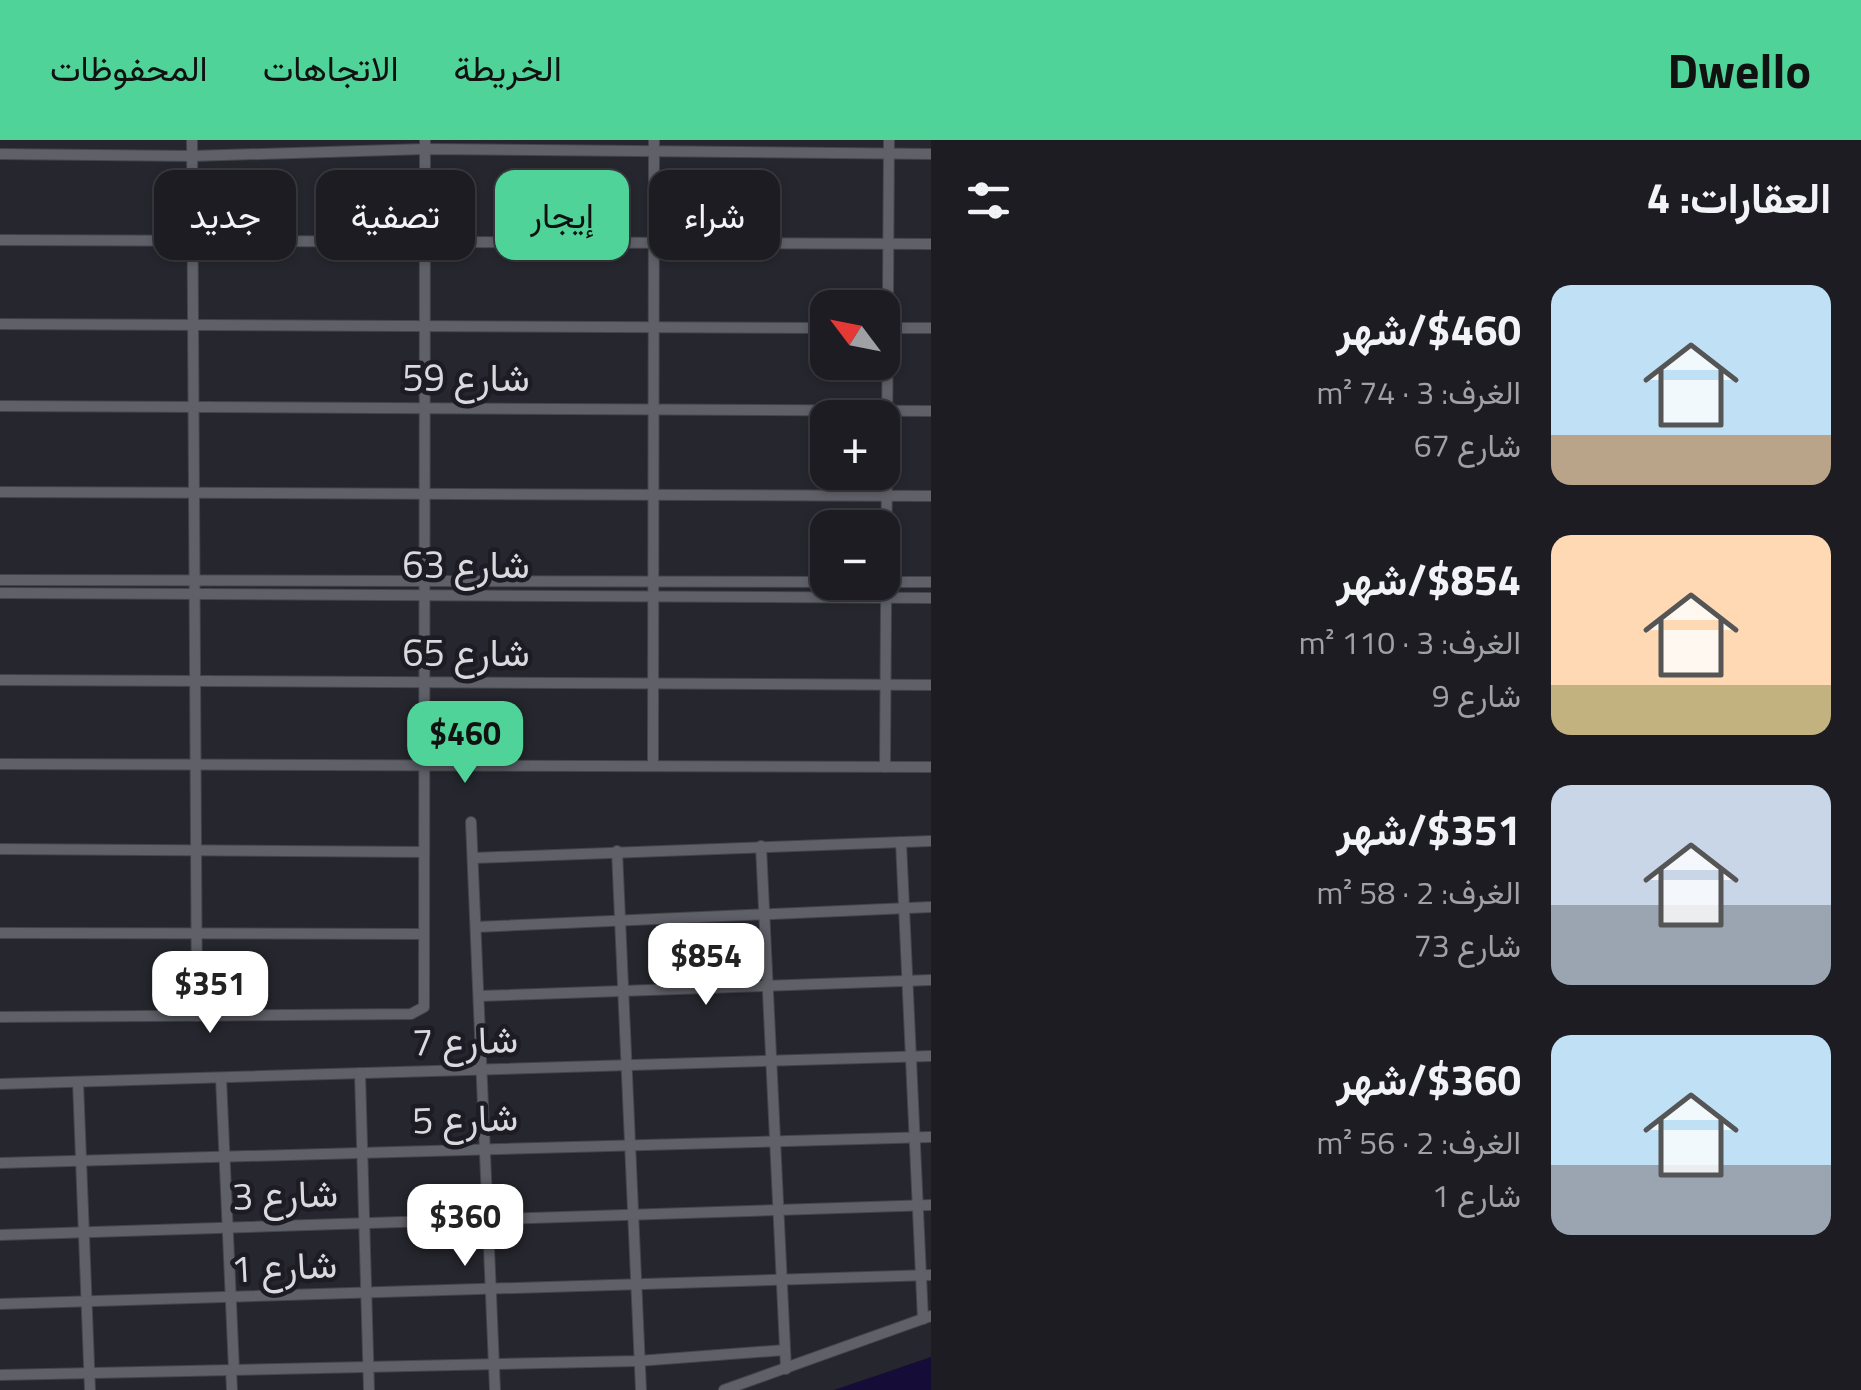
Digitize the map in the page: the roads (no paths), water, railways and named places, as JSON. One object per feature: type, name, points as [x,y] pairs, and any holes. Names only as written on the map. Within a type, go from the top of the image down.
[{"type":"street","points":[[192,140],[192,170]]},
{"type":"street","points":[[888,290],[889,140]]},
{"type":"street","points":[[425,144],[425,170]]},
{"type":"street","points":[[0,154],[192,156],[425,144],[931,154]]},
{"type":"street","points":[[0,240],[154,242]]},
{"type":"street","points":[[475,241],[649,242]]},
{"type":"street","points":[[780,243],[931,244]]},
{"type":"street","points":[[193,260],[197,1016]]},
{"type":"street","points":[[0,1016],[418,1013],[424,1008],[425,260]]},
{"type":"street","points":[[654,766],[655,260]]},
{"type":"street","points":[[0,324],[810,328]]},
{"type":"street","points":[[900,328],[931,328]]},
{"type":"street","name":"شارع 59","points":[[0,406],[810,410]]},
{"type":"street","name":"شارع 59","points":[[900,411],[931,411]]},
{"type":"street","points":[[887,510],[888,490]]},
{"type":"street","points":[[0,492],[931,496]]},
{"type":"street","name":"شارع 63","points":[[0,580],[810,582]]},
{"type":"street","points":[[14,580],[14,592]]},
{"type":"street","points":[[900,582],[931,582]]},
{"type":"street","name":"شارع 63","points":[[0,592],[810,597]]},
{"type":"street","name":"شارع 63","points":[[900,598],[931,598]]},
{"type":"street","points":[[885,767],[886,600]]},
{"type":"street","name":"شارع 65","points":[[0,680],[931,685]]},
{"type":"street","points":[[0,764],[931,767]]},
{"type":"street","points":[[471,822],[495,1390]]},
{"type":"street","points":[[472,858],[931,841]]},
{"type":"street","points":[[724,1390],[927,1318],[917,1205],[900,842]]},
{"type":"street","points":[[761,846],[786,1369]]},
{"type":"street","points":[[0,850],[424,852]]},
{"type":"street","points":[[617,851],[641,1390]]},
{"type":"street","points":[[476,928],[931,907]]},
{"type":"street","points":[[0,933],[424,934]]},
{"type":"street","points":[[479,996],[931,980]]},
{"type":"street","name":"شارع 7","points":[[0,1084],[931,1056]]},
{"type":"street","points":[[360,1074],[370,1390]]},
{"type":"street","points":[[221,1078],[232,1390]]},
{"type":"street","points":[[78,1082],[90,1390]]},
{"type":"street","name":"شارع 5","points":[[0,1163],[931,1136]]},
{"type":"street","name":"شارع 3","points":[[0,1235],[931,1205]]},
{"type":"street","name":"شارع 1","points":[[0,1304],[926,1275]]},
{"type":"street","points":[[0,1375],[638,1361],[785,1350]]}]
